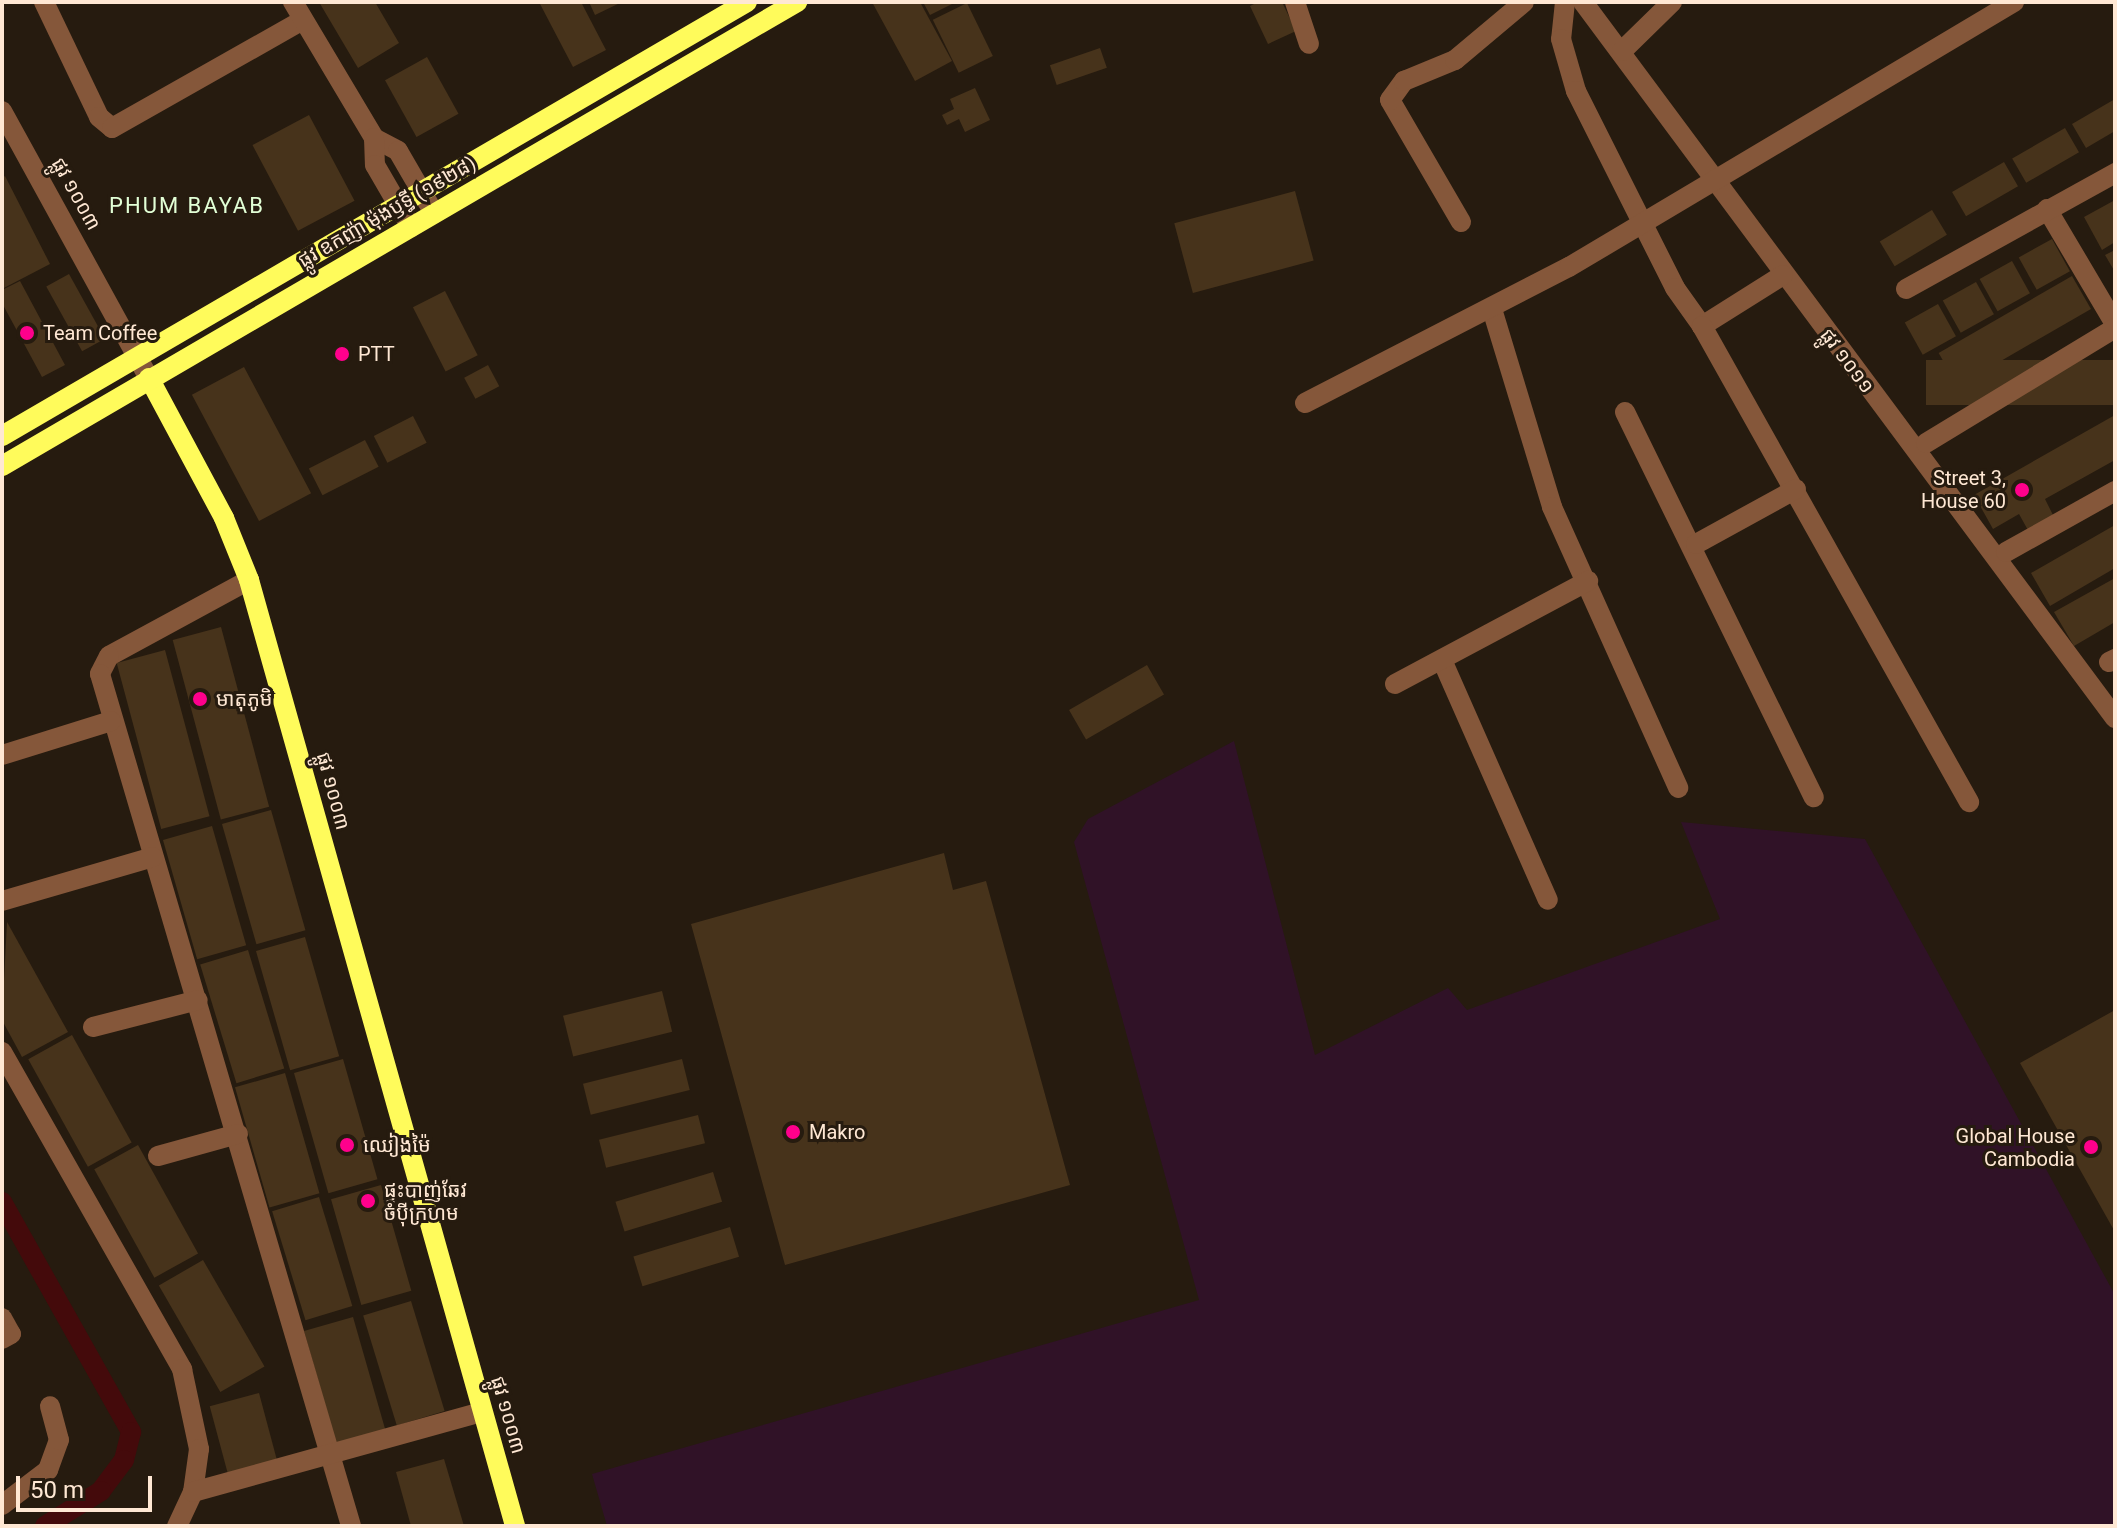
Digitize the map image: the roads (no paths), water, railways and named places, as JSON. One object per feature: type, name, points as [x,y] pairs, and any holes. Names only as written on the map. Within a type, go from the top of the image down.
[{"type":"main road","name":"ផ្លូវ ឧកញ៉ា ម៉ុងឫទ្ធី (១៩២៨)","points":[[2,436],[747,2]]},
{"type":"main road","name":"ផ្លូវ ឧកញ៉ា ម៉ុងឫទ្ធី (១៩២៨)","points":[[2,466],[797,2]]},
{"type":"main road","points":[[707,25],[720,47]]},
{"type":"main road","name":"ផ្លូវ ១០០៣","points":[[149,378],[249,580],[515,1526]]},
{"type":"street","points":[[44,2],[99,117],[112,128],[303,20]]},
{"type":"street","points":[[293,2],[374,138],[375,165],[411,227]]},
{"type":"street","points":[[1295,2],[1309,44]]},
{"type":"street","points":[[1461,222],[1390,100],[1404,81],[1455,60],[1524,2]]},
{"type":"street","points":[[1565,2],[1561,39],[1576,91],[1644,225],[1796,489],[1969,802]]},
{"type":"street","name":"ផ្លូវ ១០១១","points":[[1583,2],[1720,181],[1783,275],[2115,718]]},
{"type":"street","points":[[1622,51],[1672,2]]},
{"type":"street","points":[[1305,403],[1492,309],[1644,225],[2014,2]]},
{"type":"street","name":"ផ្លូវ ១០០៣","points":[[2,111],[149,378]]},
{"type":"street","points":[[374,138],[398,151],[434,213]]},
{"type":"street","points":[[1906,289],[2115,173]]},
{"type":"street","points":[[1926,443],[2115,326],[2047,209]]},
{"type":"street","points":[[1702,326],[1783,275]]},
{"type":"street","points":[[1492,309],[1530,444],[1678,788]]},
{"type":"street","points":[[1625,412],[1696,544],[1814,797]]},
{"type":"street","points":[[1696,544],[1796,489]]},
{"type":"street","points":[[2006,552],[2115,491]]},
{"type":"street","points":[[249,580],[109,656],[100,674],[111,721],[238,1134],[351,1526]]},
{"type":"street","points":[[1395,684],[1588,581]]},
{"type":"street","points":[[1442,660],[1548,900]]},
{"type":"street","points":[[2,755],[111,721]]},
{"type":"street","points":[[2,901],[153,857]]},
{"type":"street","points":[[93,1027],[198,1000]]},
{"type":"street","points":[[2,1052],[182,1369],[197,1425],[193,1492],[177,1526]]},
{"type":"street","points":[[158,1156],[238,1134]]},
{"type":"street","points":[[2,1318],[11,1334],[2,1339]]},
{"type":"street","points":[[2,1505],[48,1470],[59,1440],[50,1406]]},
{"type":"street","points":[[193,1492],[481,1412]]},
{"type":"waterway","points":[[2,1202],[131,1432],[124,1460],[101,1491],[45,1526]]},
{"type":"place","name":"Team Coffee","points":[[27,333]]},
{"type":"place","name":"PTT","points":[[342,354]]},
{"type":"place","name":"Street 3, House 60","points":[[2022,490]]},
{"type":"place","name":"មាតុភូមិ","points":[[200,699]]},
{"type":"place","name":"Makro","points":[[793,1132]]},
{"type":"place","name":"ឈៀងម៉ៃ","points":[[347,1145]]},
{"type":"place","name":"Global House Cambodia","points":[[2091,1147]]},
{"type":"place","name":"ផ្ទះបាញ់ឆែវ ចំប៉ីក្រហម","points":[[368,1201]]},
{"type":"district","name":"PHUM BAYAB","points":[[187,206]]}]
